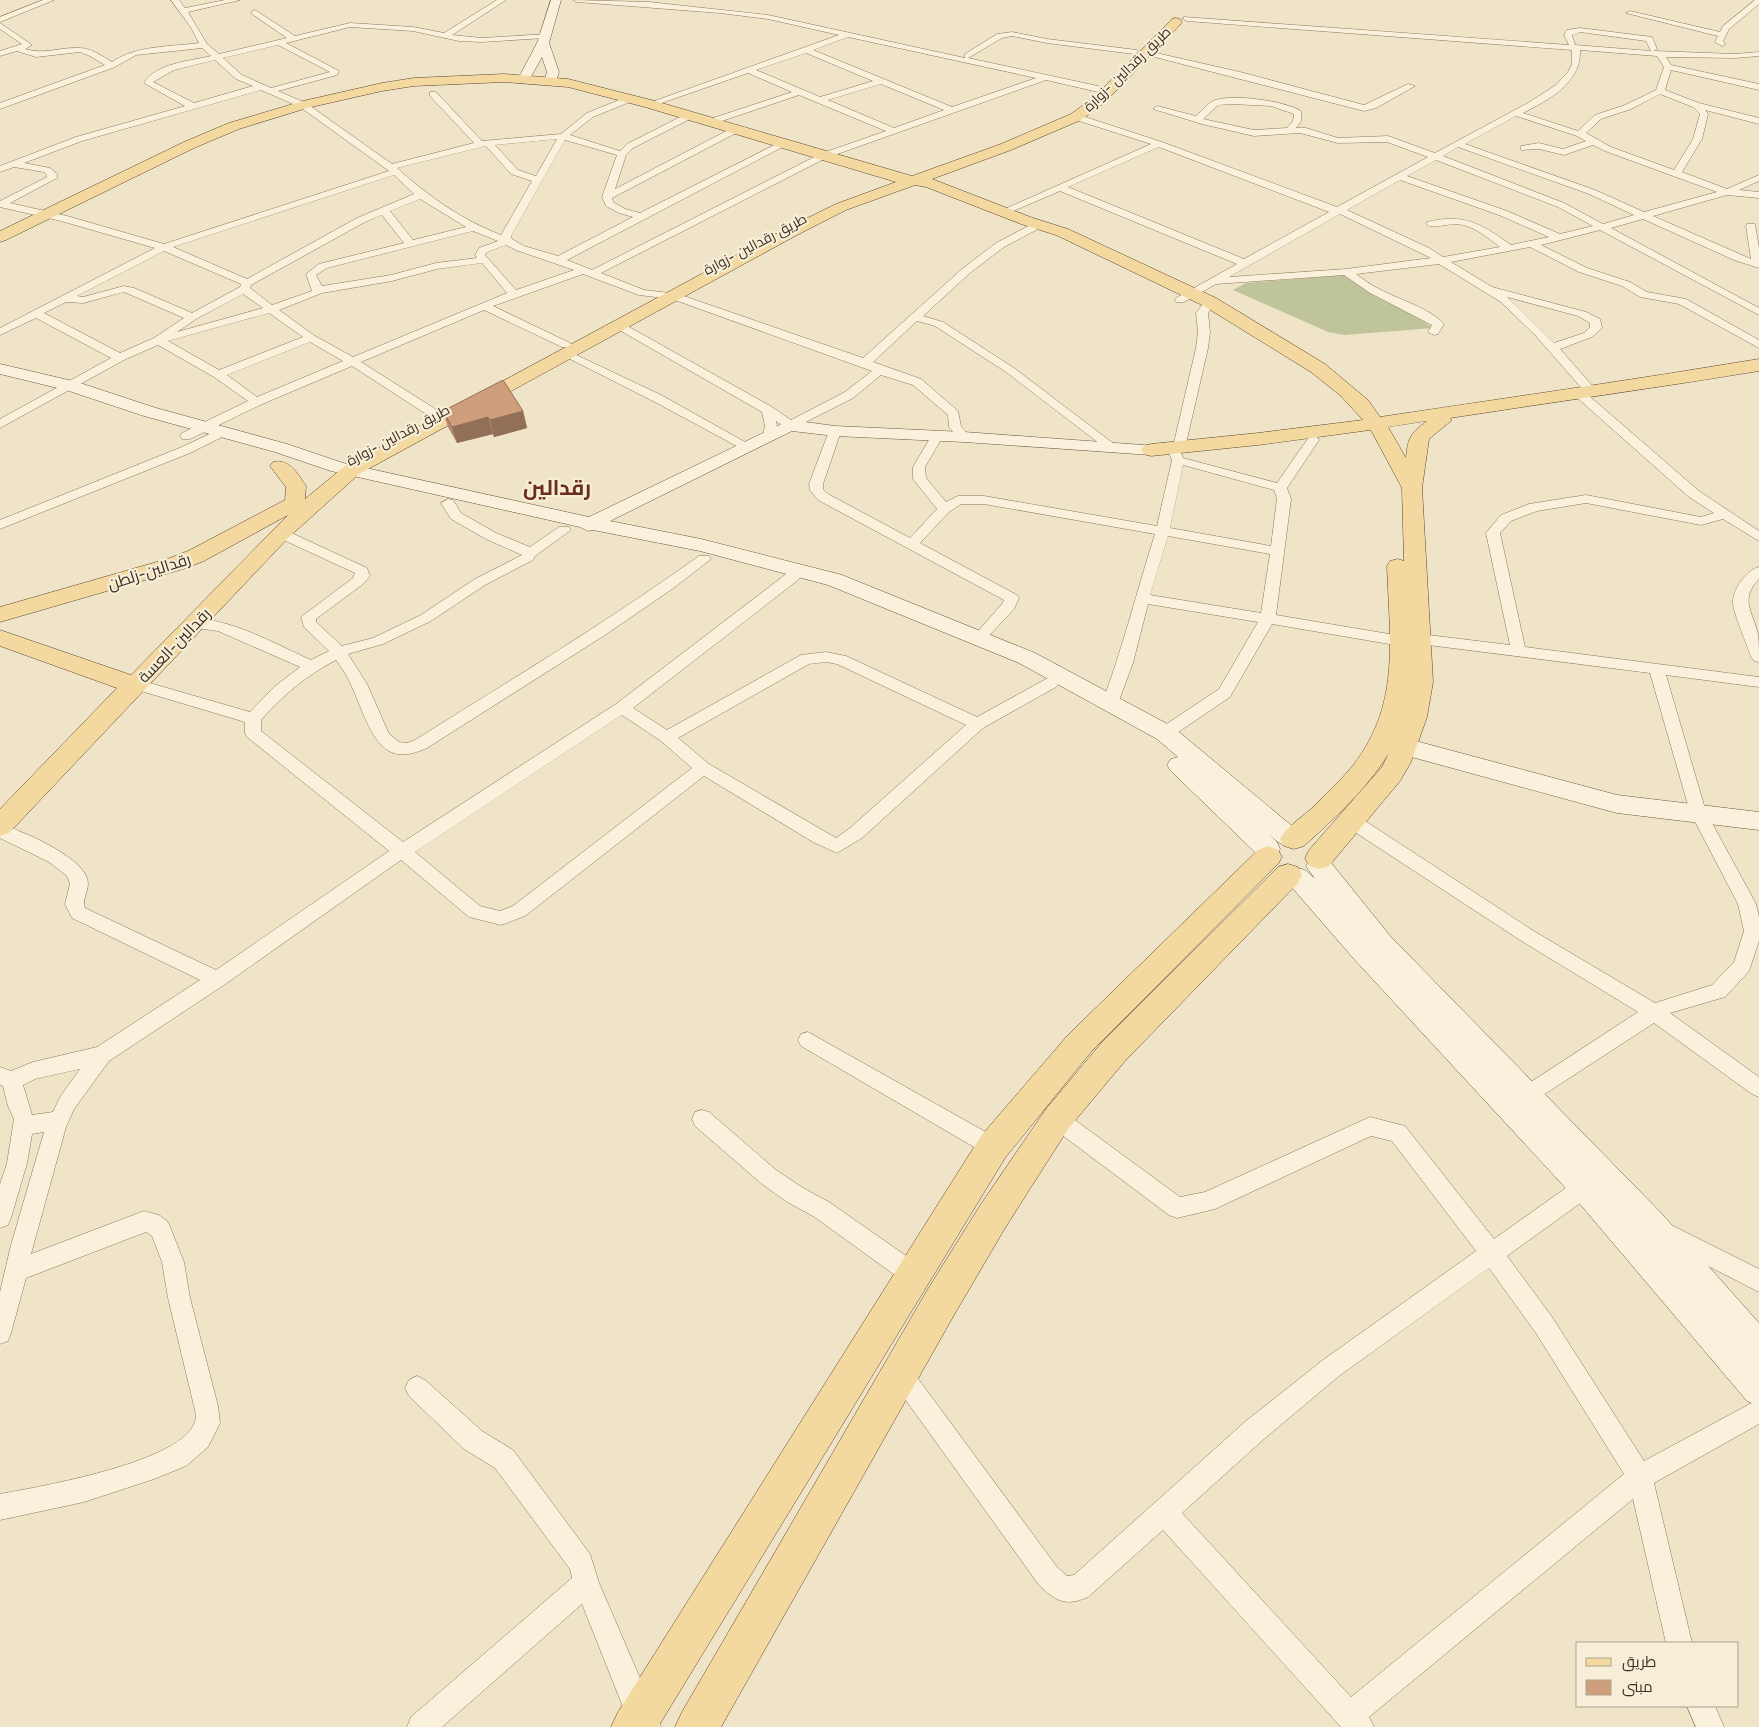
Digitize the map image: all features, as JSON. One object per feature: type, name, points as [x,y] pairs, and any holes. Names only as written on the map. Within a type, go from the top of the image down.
[{"type":"main road","name":"طريق رقدالين -زوارة","points":[[908,180],[1040,134],[1076,117],[1090,108],[1105,88],[1174,18]]},
{"type":"main road","points":[[0,237],[210,135],[303,105],[382,87],[421,81],[482,78],[524,79],[582,86],[785,143],[822,156],[929,184],[1003,212],[1186,297],[1206,307],[1305,375],[1338,402],[1371,432],[1412,488]]},
{"type":"main road","name":"طريق رقدالين -زوارة","points":[[339,473],[667,295],[791,232],[841,207],[1052,121],[1082,105],[1105,88]]},
{"type":"main road","name":"طريق رقدالين -زوارة","points":[[567,350],[618,325],[667,295]]},
{"type":"main road","points":[[1151,450],[1177,453],[1274,446],[1336,437],[1358,440],[1371,432],[1613,389],[1756,368]]},
{"type":"main road","points":[[1177,453],[1371,432],[1584,394]]},
{"type":"main road","points":[[1410,640],[1412,488],[1418,440],[1421,435],[1442,420]]},
{"type":"main road","points":[[697,1727],[900,1373],[993,1216],[1057,1118],[1114,1051],[1293,858],[1365,767],[1395,742],[1415,717],[1421,682],[1410,640],[1396,501],[1384,463],[1371,432]]},
{"type":"main road","points":[[280,466],[296,486],[292,503]]},
{"type":"main road","name":"رقدالين-العسة","points":[[0,828],[136,673],[214,579],[292,503],[339,473]]},
{"type":"main road","name":"رقدالين-العسة","points":[[0,803],[136,673],[194,624],[339,473]]},
{"type":"main road","name":"رقدالين-زلطن","points":[[0,615],[175,564],[196,556],[292,503]]},
{"type":"main road","points":[[0,638],[136,673]]},
{"type":"main road","points":[[640,1724],[992,1147],[1079,1044],[1293,858],[1350,820],[1387,780],[1398,762],[1395,742]]},
{"type":"street","points":[[0,20],[50,0]]},
{"type":"street","points":[[175,0],[194,26],[204,45],[239,77],[303,105],[393,170],[421,194],[474,228],[520,248],[559,260],[643,293],[667,295],[916,382],[954,414],[955,428],[964,437]]},
{"type":"street","points":[[183,11],[236,0]]},
{"type":"street","points":[[444,37],[502,0]]},
{"type":"street","points":[[524,79],[532,67],[544,40],[556,0],[560,0]]},
{"type":"street","points":[[577,0],[719,9],[848,34],[1045,78],[1105,88]]},
{"type":"street","points":[[655,0],[722,6],[770,14],[968,56],[1105,88]]},
{"type":"street","points":[[1702,51],[1721,38],[1726,28],[1759,0]]},
{"type":"street","points":[[255,12],[294,39]]},
{"type":"street","points":[[1630,13],[1721,38],[1732,52]]},
{"type":"street","points":[[1174,18],[1735,56],[1759,54]]},
{"type":"street","points":[[0,24],[28,45],[0,54]]},
{"type":"street","points":[[192,106],[148,82],[151,78],[171,68],[341,27],[362,25],[413,29],[444,37],[482,40],[544,40]]},
{"type":"street","points":[[1186,297],[1211,281],[1401,177],[1457,144],[1546,97],[1565,80],[1576,65],[1574,46],[1568,35],[1570,32],[1580,30],[1649,39],[1668,66],[1759,87]]},
{"type":"street","points":[[650,104],[848,34]]},
{"type":"street","points":[[968,56],[1000,36],[1012,34],[1066,44],[1140,52],[1237,74],[1364,108],[1374,106],[1411,86]]},
{"type":"street","points":[[544,40],[553,74],[550,81]]},
{"type":"street","points":[[0,169],[79,138],[192,106],[334,73],[335,70],[280,43]]},
{"type":"street","points":[[0,106],[112,65],[126,56],[135,53],[204,45]]},
{"type":"street","points":[[18,49],[36,55],[80,50],[93,54],[112,65]]},
{"type":"street","points":[[806,50],[951,110]]},
{"type":"street","points":[[1656,51],[1759,54]]},
{"type":"street","points":[[1580,134],[1598,117],[1628,107],[1660,91],[1668,66]]},
{"type":"street","points":[[748,70],[891,130]]},
{"type":"street","points":[[592,274],[822,156],[891,130],[1045,78]]},
{"type":"street","points":[[820,100],[882,81]]},
{"type":"street","points":[[1660,91],[1696,105],[1759,121]]},
{"type":"street","points":[[710,122],[799,92]]},
{"type":"street","points":[[507,241],[506,236],[563,136],[590,115],[609,93]]},
{"type":"street","points":[[433,94],[511,171],[526,179],[538,180]]},
{"type":"street","points":[[590,115],[629,98]]},
{"type":"street","points":[[1198,119],[1215,103],[1240,102],[1266,105],[1288,108],[1298,113],[1297,121],[1290,130]]},
{"type":"street","points":[[1676,174],[1694,150],[1702,129],[1704,114],[1696,105]]},
{"type":"street","points":[[1157,109],[1254,133],[1272,134],[1290,130],[1306,131],[1340,141],[1361,142],[1388,138],[1503,180],[1561,206],[1759,323]]},
{"type":"street","points":[[1515,114],[1580,134],[1592,142],[1759,205]]},
{"type":"street","points":[[642,216],[609,204],[607,197],[622,154],[630,146],[689,116]]},
{"type":"street","points":[[1076,117],[1159,144],[1338,211],[1443,260],[1505,300],[1552,348],[1584,394],[1694,494],[1759,537]]},
{"type":"street","points":[[607,197],[735,130]]},
{"type":"street","points":[[0,332],[164,247],[393,170],[484,143],[563,136],[622,154]]},
{"type":"street","points":[[1524,148],[1538,146],[1564,152],[1592,142]]},
{"type":"street","points":[[559,260],[750,159],[785,143]]},
{"type":"street","points":[[1003,212],[1159,144]]},
{"type":"street","points":[[1457,144],[1592,192],[1645,214],[1738,258],[1758,264],[1752,238],[1752,226]]},
{"type":"street","points":[[1427,162],[1498,183],[1598,228],[1759,312]]},
{"type":"street","points":[[0,204],[52,178],[51,172],[47,170],[13,164]]},
{"type":"street","points":[[1401,177],[1503,214],[1561,238]]},
{"type":"street","points":[[1211,281],[1346,272],[1443,260],[1531,244],[1561,238],[1727,192],[1759,178]]},
{"type":"street","points":[[1060,187],[1244,263]]},
{"type":"street","points":[[1727,192],[1759,195]]},
{"type":"street","points":[[0,424],[120,358],[158,340],[192,317],[322,240],[421,194]]},
{"type":"street","points":[[0,204],[48,214],[164,247],[245,286],[270,310],[311,338],[352,361],[440,418]]},
{"type":"street","points":[[384,210],[410,244]]},
{"type":"street","points":[[1431,224],[1465,222],[1509,248]]},
{"type":"street","points":[[864,363],[986,256],[1032,225]]},
{"type":"street","points":[[319,290],[311,278],[314,270],[336,262],[474,228]]},
{"type":"street","points":[[507,241],[483,250],[480,255],[514,294]]},
{"type":"street","points":[[1531,244],[1583,270],[1626,284],[1644,294],[1682,301],[1759,345]]},
{"type":"street","points":[[158,340],[270,310],[316,293],[319,290],[392,278],[436,266],[484,260]]},
{"type":"street","points":[[0,525],[205,434],[256,402],[484,306],[581,270]]},
{"type":"street","points":[[1346,272],[1374,291],[1426,316],[1438,324],[1434,332]]},
{"type":"street","points":[[1484,286],[1582,314],[1596,321],[1596,328],[1588,335],[1552,348]]},
{"type":"street","points":[[63,298],[83,300],[130,290],[192,317]]},
{"type":"street","points":[[484,306],[748,447]]},
{"type":"street","points":[[1110,703],[1125,663],[1162,531],[1177,453],[1202,348],[1206,307]]},
{"type":"street","points":[[35,313],[120,358]]},
{"type":"street","points":[[915,317],[939,324],[1010,370],[1112,447]]},
{"type":"street","points":[[618,325],[768,410],[790,425],[835,431],[964,437],[1151,450]]},
{"type":"street","points":[[218,374],[311,338]]},
{"type":"street","points":[[158,340],[218,374],[256,402]]},
{"type":"street","points":[[0,369],[63,390],[186,436],[222,432],[281,448],[339,473],[378,486],[564,530],[704,559],[835,580],[1027,658],[1152,739],[1293,858],[1363,951],[1593,1181],[1651,1225],[1759,1281]]},
{"type":"street","points":[[703,768],[519,911],[500,918],[475,912],[402,851],[258,738],[253,733],[253,719],[279,691],[311,666],[339,652],[378,641],[426,618],[480,582],[528,558],[529,554],[564,530],[593,524],[857,392],[868,384],[879,370]]},
{"type":"street","points":[[0,380],[63,390],[150,412],[280,466],[339,473],[702,545],[796,574],[891,612],[1020,666],[1051,683],[1110,703],[1165,733],[1382,945],[1527,1095],[1759,1389]]},
{"type":"street","points":[[768,410],[771,426],[769,435]]},
{"type":"street","points":[[835,431],[816,484],[817,490],[823,497],[1012,598],[1009,606],[979,638]]},
{"type":"street","points":[[937,436],[920,467],[920,479],[944,509]]},
{"type":"street","points":[[1280,488],[1313,440]]},
{"type":"street","points":[[1177,453],[1280,488]]},
{"type":"street","points":[[1165,733],[1225,693],[1268,618],[1284,499],[1280,488]]},
{"type":"street","points":[[1519,652],[1493,533],[1506,518],[1534,507],[1586,499],[1701,522],[1724,515]]},
{"type":"street","points":[[912,544],[944,509],[958,500],[984,500],[1276,551]]},
{"type":"street","points":[[448,503],[456,516],[529,554]]},
{"type":"street","points":[[280,533],[362,571],[363,576],[358,581],[308,617],[309,624],[339,652],[359,684],[383,736],[395,747],[408,748],[421,744],[547,665],[666,588],[704,559]]},
{"type":"street","points":[[1759,571],[1746,584],[1740,603],[1759,657]]},
{"type":"street","points":[[0,1218],[18,1164],[24,1119],[6,1078],[102,1055],[217,979],[402,851],[622,708],[796,574]]},
{"type":"street","points":[[1142,598],[1410,640],[1759,682]]},
{"type":"street","points":[[194,624],[226,628],[311,666]]},
{"type":"street","points":[[667,737],[806,659],[826,657],[841,660],[977,724]]},
{"type":"street","points":[[1527,1095],[1654,1012],[1668,1005],[1718,990],[1742,966],[1753,931],[1747,904],[1698,812],[1658,670]]},
{"type":"street","points":[[136,673],[253,719]]},
{"type":"street","points":[[622,708],[667,737],[703,768],[837,846],[856,833],[977,724],[1051,683]]},
{"type":"street","points":[[1395,742],[1616,804],[1698,812],[1759,821]]},
{"type":"street","points":[[1350,820],[1526,935],[1654,1012],[1759,1088]]},
{"type":"street","points":[[0,828],[66,862],[78,876],[80,886],[74,904],[78,913],[217,979]]},
{"type":"street","points":[[808,1040],[992,1147]]},
{"type":"street","points":[[0,1333],[22,1245],[59,1120],[67,1103],[102,1055]]},
{"type":"street","points":[[1057,1118],[1177,1208],[1207,1202],[1370,1126],[1398,1133],[1492,1254],[1544,1325],[1640,1477],[1679,1642]]},
{"type":"street","points":[[702,1119],[770,1177],[795,1195],[821,1208],[914,1275]]},
{"type":"street","points":[[22,1126],[59,1120]]},
{"type":"street","points":[[900,1373],[1048,1576],[1062,1589],[1079,1588],[1255,1430],[1331,1368],[1593,1181]]},
{"type":"street","points":[[0,1507],[84,1490],[154,1467],[177,1457],[199,1438],[208,1423],[206,1406],[179,1298],[173,1262],[160,1229],[151,1222],[144,1221],[17,1271]]},
{"type":"street","points":[[1651,1225],[1759,1348]]},
{"type":"street","points":[[417,1388],[473,1440],[504,1459],[581,1562],[586,1583],[640,1724]]},
{"type":"street","points":[[1163,1511],[1355,1721],[1640,1477],[1759,1411]]},
{"type":"street","points":[[421,1727],[586,1583]]},
{"type":"street","points":[[1701,1707],[1710,1727]]},
{"type":"green space","points":[[1346,275],[1434,328],[1344,335],[1328,332],[1233,290],[1246,283]]},
{"type":"building","points":[[503,380],[523,411],[490,420],[488,417],[452,427],[443,411]]},
{"type":"district","name":"رقدالين","points":[[557,488]]}]
